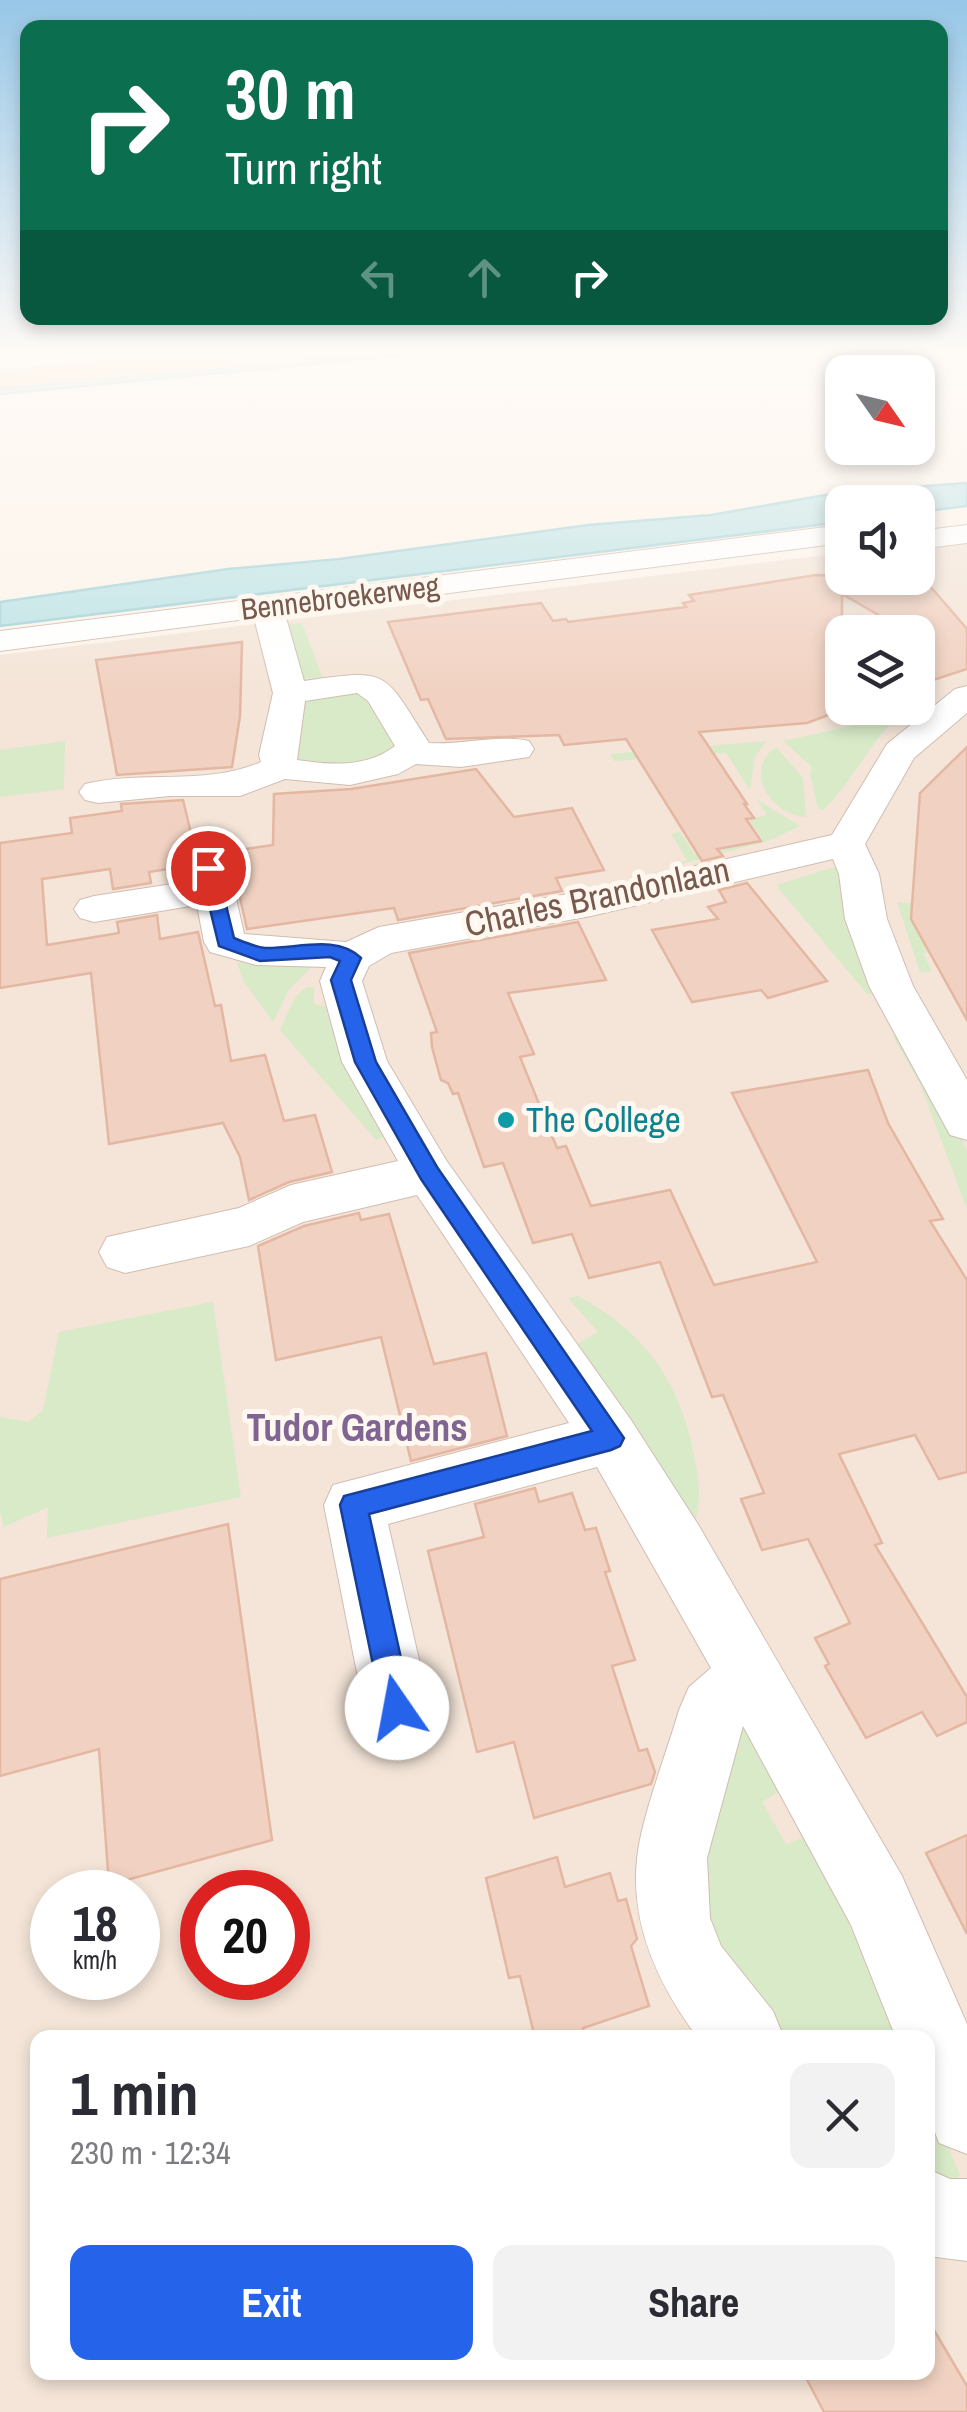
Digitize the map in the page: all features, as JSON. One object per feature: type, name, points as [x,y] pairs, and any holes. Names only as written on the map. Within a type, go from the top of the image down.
[{"type":"street","points":[[935,523],[967,519]]},
{"type":"street","points":[[935,538],[967,534]]},
{"type":"street","name":"Bennebroekerweg","points":[[686,562],[825,537]]},
{"type":"street","name":"Bennebroekerweg","points":[[0,641],[686,562],[825,551]]},
{"type":"street","points":[[267,608],[290,693],[277,755],[281,768]]},
{"type":"street","points":[[98,792],[170,785],[240,785],[281,768],[312,776],[370,770],[403,759],[414,748],[381,695],[363,682],[290,693]]},
{"type":"street","points":[[967,696],[900,752],[846,844],[859,874],[866,919],[891,986],[967,1122]]},
{"type":"street","points":[[409,753],[460,756],[516,749]]},
{"type":"street","name":"Charles Brandonlaan","points":[[351,958],[379,941],[622,897],[846,844]]},
{"type":"street","points":[[94,910],[211,879],[225,942],[239,950],[260,954],[332,951],[351,958],[341,980],[365,1062],[429,1173],[611,1438],[678,1546],[877,1900],[932,2030]]},
{"type":"street","points":[[125,1252],[249,1226],[291,1205],[429,1173]]},
{"type":"street","points":[[397,1708],[354,1505],[611,1438]]},
{"type":"street","points":[[740,2030],[694,1971],[674,1918],[672,1858],[712,1710],[749,1678]]},
{"type":"street","points":[[935,2038],[967,2114]]},
{"type":"street","points":[[935,2218],[967,2220]]},
{"type":"shaded area","points":[[967,539],[967,2412],[0,2412],[0,655],[825,555],[825,595],[935,595],[935,543]]},
{"type":"green space","points":[[302,623],[322,677],[301,679],[281,625]]},
{"type":"green space","points":[[356,692],[372,707],[399,752],[351,763],[307,767],[292,758],[297,702]]},
{"type":"green space","points":[[855,725],[889,725],[823,810],[818,809],[812,767],[783,741]]},
{"type":"green space","points":[[65,741],[64,789],[0,797],[0,750]]},
{"type":"green space","points":[[766,741],[755,757],[750,790],[726,753],[614,761],[610,754]]},
{"type":"green space","points":[[776,747],[803,778],[806,817],[782,809],[765,790],[761,768]]},
{"type":"green space","points":[[757,800],[800,826],[768,841],[674,866],[687,860],[671,834],[680,832],[695,855],[763,841],[749,819],[767,815]]},
{"type":"green space","points":[[838,866],[880,994],[867,994],[776,885]]},
{"type":"green space","points":[[897,902],[912,903],[967,948],[923,953],[932,971],[920,972]]},
{"type":"green space","points":[[237,963],[254,966],[315,963],[288,991],[273,1022],[243,980]]},
{"type":"green space","points":[[307,987],[314,987],[314,1004],[331,1007],[388,1135],[376,1140],[280,1030],[295,997]]},
{"type":"green space","points":[[896,1034],[951,1116],[967,1151],[967,1209],[921,1086],[893,1036]]},
{"type":"green space","points":[[578,1296],[602,1310],[641,1343],[669,1382],[696,1464],[699,1499],[694,1525],[574,1346],[598,1332],[568,1298]]},
{"type":"green space","points":[[213,1302],[241,1497],[47,1538],[48,1507],[4,1527],[0,1512],[0,1417],[29,1422],[43,1410],[59,1332]]},
{"type":"green space","points":[[746,1718],[783,1789],[762,1802],[786,1844],[808,1836],[899,2030],[777,2030],[701,1941],[696,1841]]},
{"type":"green space","points":[[935,2115],[960,2175],[950,2189],[935,2179]]},
{"type":"water","points":[[967,483],[967,506],[935,510],[935,485]]},
{"type":"water","points":[[825,495],[825,524],[0,626],[0,602],[228,569],[339,559],[588,525],[711,515]]},
{"type":"building","points":[[816,575],[825,575],[825,595],[842,595],[842,615],[825,615],[825,716],[807,723],[699,732],[747,804],[754,818],[746,819],[761,841],[717,849],[723,856],[702,861],[626,739],[564,745],[559,735],[446,739],[428,699],[421,700],[388,622],[541,603],[553,621],[568,622],[686,607],[683,603],[694,601],[689,595]]},
{"type":"building","points":[[935,592],[967,629],[967,669],[935,679],[935,615],[878,615],[844,595],[935,595]]},
{"type":"building","points":[[242,642],[240,716],[232,767],[117,775],[96,660]]},
{"type":"building","points":[[967,747],[967,1020],[911,919],[920,793]]},
{"type":"building","points":[[476,769],[514,817],[572,808],[604,870],[556,878],[562,891],[398,920],[394,908],[247,929],[233,866],[218,853],[273,845],[274,794],[351,789]]},
{"type":"building","points":[[183,800],[196,854],[186,866],[149,872],[151,883],[113,889],[110,869],[42,879],[47,945],[119,933],[117,922],[157,915],[160,939],[198,932],[215,1006],[221,1005],[231,1061],[265,1055],[284,1121],[315,1115],[332,1172],[289,1182],[249,1200],[240,1157],[223,1123],[109,1144],[91,973],[0,988],[0,843],[72,833],[70,818],[122,811],[121,804]]},
{"type":"building","points":[[747,883],[827,981],[768,998],[761,990],[692,1002],[652,930],[718,919],[708,907],[726,902],[719,890]]},
{"type":"building","points":[[578,922],[606,980],[508,993],[534,1054],[520,1057],[557,1148],[566,1146],[591,1206],[670,1190],[714,1285],[817,1262],[732,1093],[868,1070],[888,1123],[943,1219],[930,1221],[967,1280],[967,1472],[939,1479],[915,1435],[839,1454],[882,1543],[875,1545],[967,1697],[967,1722],[937,1736],[922,1712],[866,1738],[825,1666],[829,1664],[815,1638],[850,1623],[808,1539],[762,1550],[741,1499],[764,1493],[723,1395],[712,1397],[660,1262],[589,1278],[572,1234],[533,1243],[503,1163],[484,1167],[458,1093],[453,1094],[448,1083],[441,1080],[432,1047],[431,1033],[437,1032],[409,953]]},
{"type":"building","points":[[359,1213],[361,1220],[389,1214],[434,1364],[486,1353],[507,1436],[411,1461],[381,1337],[276,1360],[258,1246],[304,1226]]},
{"type":"building","points":[[535,1488],[539,1502],[572,1493],[585,1530],[596,1528],[610,1571],[605,1572],[635,1660],[612,1666],[639,1751],[647,1749],[655,1772],[651,1784],[534,1818],[514,1742],[477,1752],[428,1551],[484,1537],[475,1504]]},
{"type":"building","points":[[228,1524],[272,1840],[160,1871],[108,1870],[99,1749],[0,1776],[0,1579]]},
{"type":"building","points":[[967,1835],[967,1934],[926,1853]]},
{"type":"building","points":[[557,1857],[565,1887],[610,1873],[618,1901],[626,1899],[637,1939],[631,1946],[649,2006],[583,2030],[533,2030],[520,1976],[509,1978],[486,1878]]},
{"type":"building","points":[[935,2332],[967,2386],[967,2412],[824,2412],[807,2380],[935,2380]]},
{"type":"place","name":"The College","points":[[506,1120]]},
{"type":"district","name":"Tudor Gardens","points":[[357,1428]]},
{"type":"route","points":[[208,868],[225,942],[239,950],[260,954],[332,951],[351,958],[341,980],[365,1062],[429,1173],[611,1438],[354,1505],[397,1708]]}]
